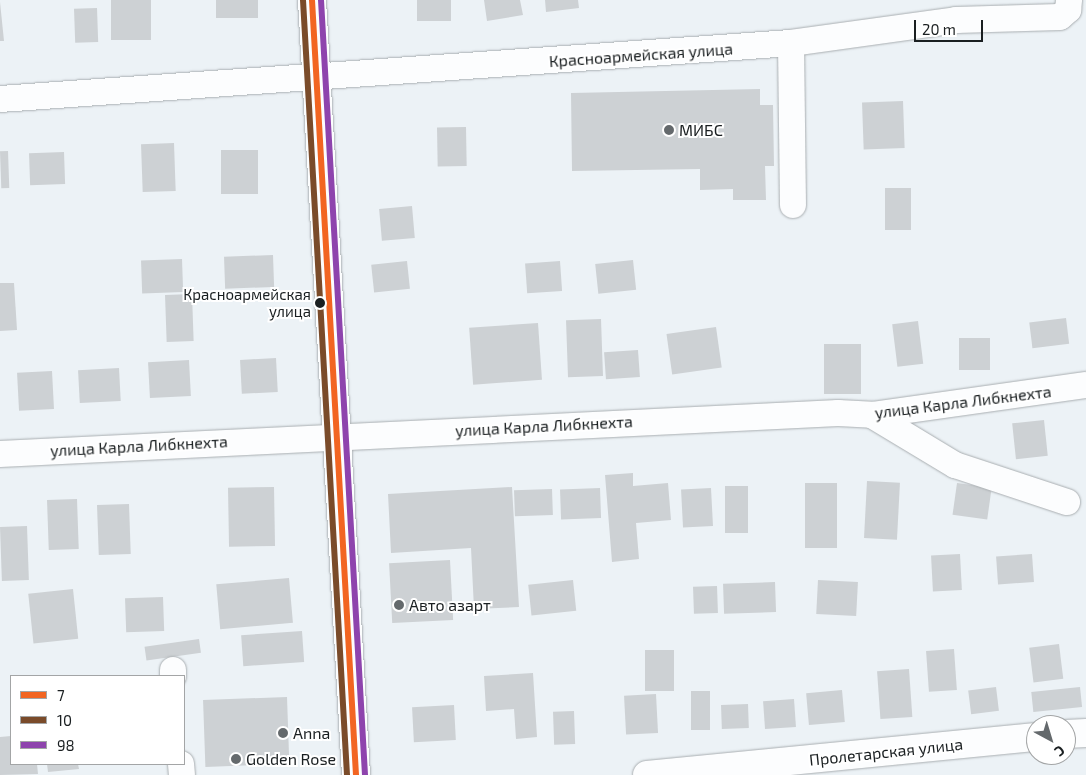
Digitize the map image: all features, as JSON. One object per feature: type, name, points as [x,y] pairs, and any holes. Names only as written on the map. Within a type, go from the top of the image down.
[{"type":"main road","points":[[312,0],[335,435],[356,775]]},
{"type":"main road","name":"Пролетарская улица","points":[[647,775],[1026,738]]},
{"type":"street","name":"Красноармейская улица","points":[[0,99],[791,43],[956,20],[1060,17],[1069,5]]},
{"type":"street","points":[[791,43],[793,205]]},
{"type":"street","name":"улица Карла Либкнехта","points":[[0,454],[335,435],[838,413],[872,415],[1086,385]]},
{"type":"street","points":[[872,415],[955,465],[1067,502]]},
{"type":"building","points":[[111,0],[151,0],[151,40],[111,40]]},
{"type":"building","points":[[216,0],[258,0],[258,18],[216,18]]},
{"type":"building","points":[[417,0],[451,0],[451,21],[417,21]]},
{"type":"building","points":[[484,0],[520,0],[523,15],[487,21]]},
{"type":"building","points":[[545,0],[578,0],[579,8],[546,12]]},
{"type":"building","points":[[0,2],[4,41],[0,41]]},
{"type":"building","points":[[97,8],[98,42],[75,43],[74,9]]},
{"type":"building","points":[[760,89],[760,105],[773,105],[774,166],[765,166],[766,200],[733,200],[733,189],[700,190],[700,169],[572,171],[571,93]]},
{"type":"building","points":[[903,101],[905,148],[864,149],[862,102]]},
{"type":"building","points":[[466,127],[467,166],[438,167],[437,128]]},
{"type":"building","points":[[174,143],[176,191],[143,192],[141,144]]},
{"type":"building","points":[[221,150],[258,150],[258,194],[221,194]]},
{"type":"building","points":[[0,151],[8,151],[9,188],[1,188]]},
{"type":"building","points":[[64,152],[65,184],[30,185],[29,153]]},
{"type":"building","points":[[885,188],[911,188],[911,230],[885,230]]},
{"type":"building","points":[[412,206],[415,238],[382,241],[379,209]]},
{"type":"building","points":[[273,255],[274,287],[225,289],[224,257]]},
{"type":"building","points":[[182,259],[183,292],[142,293],[141,260]]},
{"type":"building","points":[[633,260],[636,290],[598,294],[595,264]]},
{"type":"building","points":[[407,261],[410,289],[374,293],[371,265]]},
{"type":"building","points":[[560,261],[562,291],[527,293],[525,263]]},
{"type":"building","points":[[0,283],[14,283],[17,330],[0,331]]},
{"type":"building","points":[[192,294],[194,341],[167,342],[165,295]]},
{"type":"building","points":[[1066,318],[1069,344],[1032,348],[1029,323]]},
{"type":"building","points":[[601,319],[603,376],[568,377],[566,320]]},
{"type":"building","points":[[918,321],[923,364],[897,367],[892,324]]},
{"type":"building","points":[[538,323],[542,380],[473,385],[469,328]]},
{"type":"building","points":[[716,327],[722,368],[672,375],[666,334]]},
{"type":"building","points":[[959,338],[990,338],[990,370],[959,370]]},
{"type":"building","points":[[824,344],[861,344],[861,394],[824,394]]},
{"type":"building","points":[[638,350],[640,377],[606,379],[604,352]]},
{"type":"building","points":[[276,358],[278,392],[242,394],[240,360]]},
{"type":"building","points":[[189,360],[191,396],[150,398],[148,362]]},
{"type":"building","points":[[119,368],[121,401],[80,403],[78,370]]},
{"type":"building","points":[[52,371],[54,409],[19,411],[17,373]]},
{"type":"building","points":[[1044,420],[1048,456],[1016,459],[1012,423]]},
{"type":"building","points":[[633,473],[633,486],[668,483],[671,520],[636,523],[639,559],[612,562],[605,475]]},
{"type":"building","points":[[867,481],[900,483],[897,540],[864,538]]},
{"type":"building","points":[[805,483],[837,483],[837,548],[805,548]]},
{"type":"building","points":[[957,483],[992,488],[987,520],[953,515]]},
{"type":"building","points":[[725,486],[748,486],[748,533],[725,533]]},
{"type":"building","points":[[274,487],[275,546],[229,547],[228,488]]},
{"type":"building","points":[[512,487],[519,607],[474,609],[471,548],[391,553],[388,494]]},
{"type":"building","points":[[600,488],[601,518],[561,519],[560,489]]},
{"type":"building","points":[[711,488],[713,526],[683,528],[681,490]]},
{"type":"building","points":[[552,489],[553,515],[515,516],[514,490]]},
{"type":"building","points":[[77,499],[79,549],[49,550],[47,500]]},
{"type":"building","points":[[129,504],[131,554],[99,555],[97,505]]},
{"type":"building","points":[[27,526],[29,580],[2,581],[0,527]]},
{"type":"building","points":[[960,554],[962,590],[933,591],[931,556]]},
{"type":"building","points":[[1032,554],[1034,582],[998,584],[996,557]]},
{"type":"building","points":[[450,560],[453,620],[392,623],[389,563]]},
{"type":"building","points":[[289,578],[293,623],[220,629],[216,584]]},
{"type":"building","points":[[573,580],[576,611],[531,616],[528,585]]},
{"type":"building","points":[[818,580],[858,582],[856,616],[816,614]]},
{"type":"building","points":[[775,582],[776,612],[724,614],[723,584]]},
{"type":"building","points":[[717,586],[718,613],[694,614],[693,587]]},
{"type":"building","points":[[73,589],[78,639],[33,643],[28,594]]},
{"type":"building","points":[[163,597],[164,631],[126,632],[125,598]]},
{"type":"building","points":[[302,631],[304,662],[243,666],[241,635]]},
{"type":"building","points":[[199,639],[201,653],[146,661],[145,647]]},
{"type":"building","points":[[1059,644],[1063,679],[1033,682],[1029,648]]},
{"type":"building","points":[[954,649],[957,690],[929,692],[926,651]]},
{"type":"building","points":[[645,650],[674,650],[674,691],[645,691]]},
{"type":"building","points":[[909,669],[912,717],[880,719],[877,671]]},
{"type":"building","points":[[533,673],[537,737],[516,739],[514,709],[486,711],[484,676]]},
{"type":"building","points":[[996,687],[999,711],[971,714],[968,690]]},
{"type":"building","points":[[1080,687],[1082,707],[1033,712],[1031,692]]},
{"type":"building","points":[[842,690],[845,722],[809,725],[806,693]]},
{"type":"building","points":[[691,691],[710,691],[710,730],[691,730]]},
{"type":"building","points":[[656,694],[658,733],[626,735],[624,696]]},
{"type":"building","points":[[287,697],[289,764],[205,767],[203,700]]},
{"type":"building","points":[[794,699],[796,727],[765,729],[763,701]]},
{"type":"building","points":[[748,704],[749,728],[722,729],[721,705]]},
{"type":"building","points":[[454,705],[456,740],[414,742],[412,707]]},
{"type":"building","points":[[574,711],[575,744],[554,745],[553,712]]},
{"type":"building","points":[[10,736],[10,765],[37,765],[38,774],[0,775],[0,737]]},
{"type":"building","points":[[47,765],[78,765],[79,769],[48,772]]},
{"type":"transit line","name":"10","points":[[303,0],[347,775]]},
{"type":"transit line","name":"7","points":[[312,0],[356,775]]},
{"type":"transit line","name":"98","points":[[321,0],[365,775]]},
{"type":"place","name":"МИБС","points":[[669,130]]},
{"type":"place","name":"Красноармейская улица","points":[[320,303]]},
{"type":"place","name":"Авто азарт","points":[[399,605]]},
{"type":"place","name":"Anna","points":[[283,733]]},
{"type":"place","name":"Golden Rose","points":[[236,759]]}]
